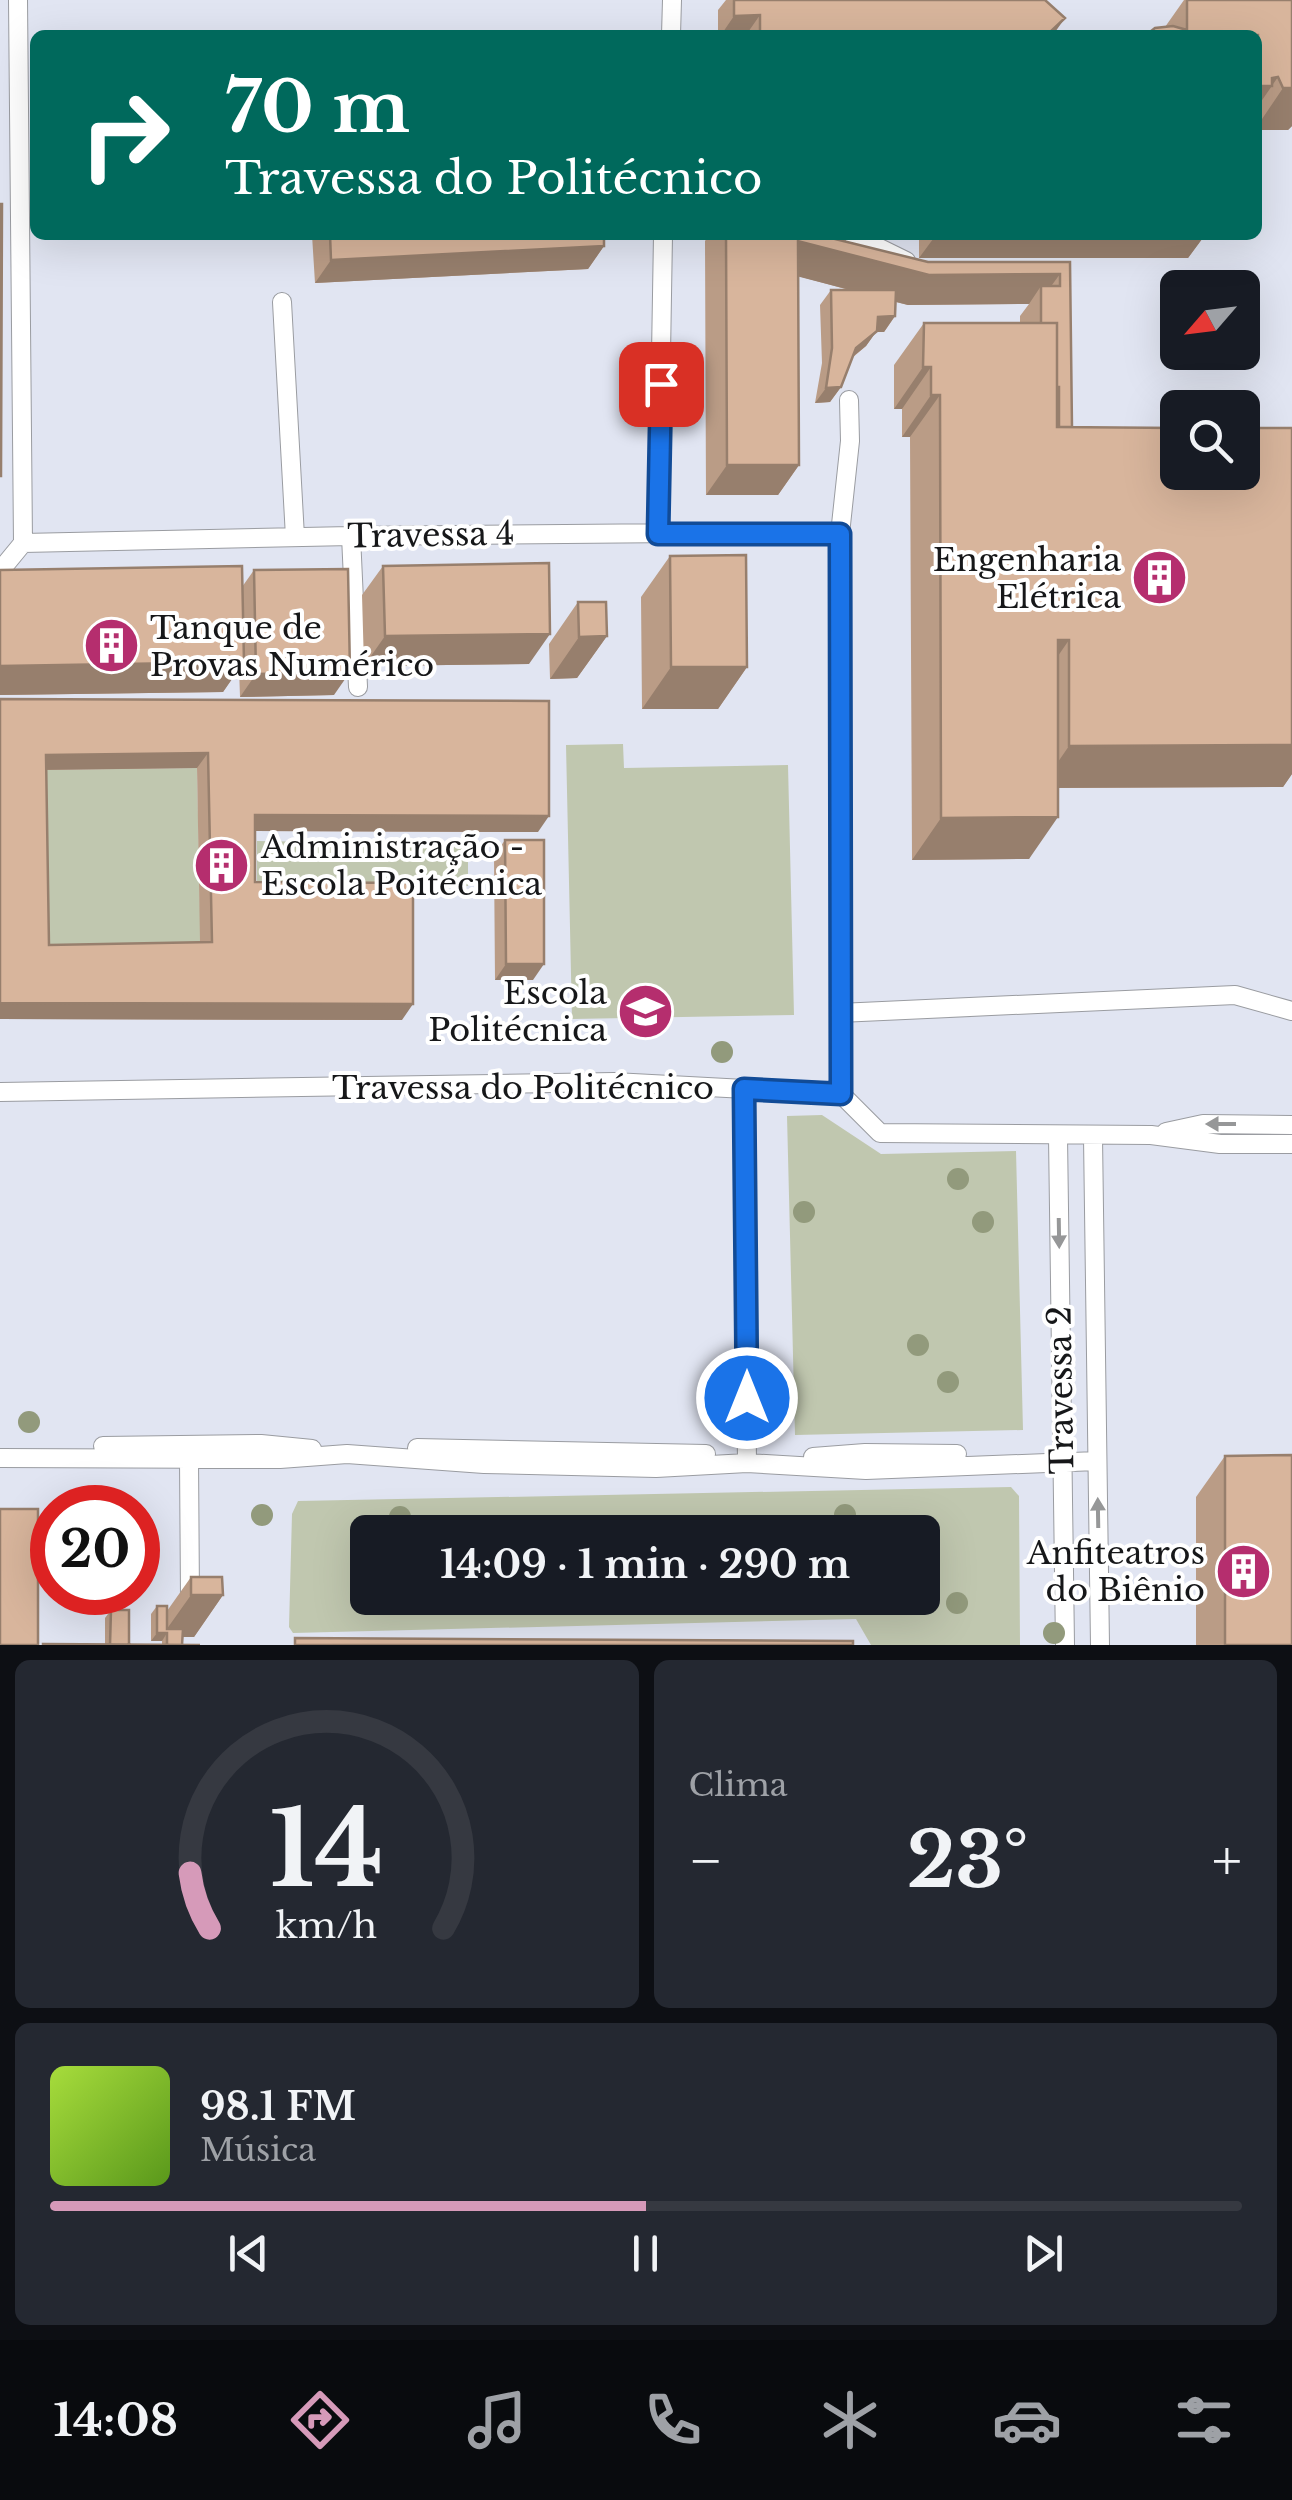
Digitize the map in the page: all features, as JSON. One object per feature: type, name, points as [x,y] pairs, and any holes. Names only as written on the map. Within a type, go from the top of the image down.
[{"type":"lane","points":[[0,571],[22,543],[27,136],[18,0]]},
{"type":"lane","points":[[671,30],[672,0]]},
{"type":"lane","points":[[658,534],[664,240]]},
{"type":"lane","points":[[863,240],[918,266]]},
{"type":"lane","points":[[282,302],[295,537]]},
{"type":"lane","points":[[849,400],[850,441],[840,534],[841,1094],[880,1133],[1150,1136],[1220,1144],[1292,1144]]},
{"type":"lane","name":"Travessa 4","points":[[22,543],[350,536],[840,534]]},
{"type":"lane","points":[[350,536],[358,688]]},
{"type":"lane","points":[[839,1013],[1235,994],[1292,1011]]},
{"type":"lane","name":"Travessa do Politécnico","points":[[0,1092],[614,1082],[841,1094]]},
{"type":"lane","points":[[744,1089],[748,1462]]},
{"type":"lane","points":[[1150,1136],[1203,1124],[1292,1124]]},
{"type":"lane","name":"Travessa 2","points":[[1058,1136],[1065,1645]]},
{"type":"lane","name":"Travessa 2","points":[[1093,1137],[1100,1645]]},
{"type":"lane","points":[[0,1446],[261,1444],[484,1464],[630,1468],[748,1462],[866,1470],[1097,1461]]},
{"type":"lane","points":[[0,1458],[280,1460],[347,1454]]},
{"type":"lane","points":[[189,1459],[190,1599]]},
{"type":"shaded area","name":"Escola Politécnica","points":[[0,0],[1292,0],[1292,1645],[0,1645]]},
{"type":"green space","points":[[623,744],[624,768],[788,765],[794,1015],[572,1019],[566,745]]},
{"type":"green space","points":[[197,768],[201,958],[38,960],[35,770]]},
{"type":"green space","points":[[257,841],[468,844],[468,886],[257,883]]},
{"type":"green space","points":[[822,1115],[881,1154],[1016,1151],[1023,1430],[795,1435],[787,1116]]},
{"type":"green space","points":[[1011,1487],[1019,1496],[1020,1645],[871,1645],[856,1619],[293,1633],[289,1627],[292,1514],[298,1501]]},
{"type":"building","points":[[734,0],[1045,0],[1065,18],[1052,30],[760,30],[760,15],[734,16]]},
{"type":"building","points":[[1187,0],[1292,0],[1292,88],[1283,88],[1278,77],[1272,78],[1272,86],[1262,86],[1262,30],[1187,30]]},
{"type":"building","points":[[1173,26],[1187,30],[1152,30],[1155,28]]},
{"type":"building","points":[[2,204],[1,476],[0,476]]},
{"type":"building","points":[[330,240],[604,240],[604,246],[331,260]]},
{"type":"building","points":[[726,240],[839,240],[928,262],[1070,262],[1072,427],[1059,427],[1057,323],[1041,323],[1041,286],[1060,286],[1060,274],[929,275],[798,241],[799,465],[727,465]]},
{"type":"building","points":[[831,290],[896,290],[895,316],[878,317],[877,331],[856,348],[841,387],[826,388],[832,348]]},
{"type":"building","name":"Engenharia Elétrica","points":[[924,323],[1057,323],[1057,427],[1160,428],[1160,490],[1260,490],[1260,428],[1292,428],[1292,745],[1069,746],[1069,640],[1058,640],[1058,817],[941,818],[940,395],[931,395],[931,367],[923,367]]},
{"type":"building","points":[[746,555],[747,667],[671,667],[670,556]]},
{"type":"building","points":[[549,563],[550,634],[385,636],[383,566]]},
{"type":"building","name":"Tanque de Provas Numérico","points":[[242,566],[244,662],[0,666],[0,570]]},
{"type":"building","points":[[348,569],[350,672],[256,674],[254,570]]},
{"type":"building","points":[[578,602],[606,602],[607,636],[579,637]]},
{"type":"building","name":"Administração - Escola Poitécnica","points":[[0,699],[549,701],[549,816],[255,815],[255,882],[413,883],[413,1004],[0,1003]],"holes":[[[208,753],[212,942],[49,945],[46,755]]]},
{"type":"building","points":[[505,840],[544,840],[544,964],[506,964]]},
{"type":"building","name":"Anfiteatros do Biênio","points":[[1292,1455],[1292,1645],[1225,1645],[1225,1456]]},
{"type":"building","points":[[0,1509],[30,1509],[30,1615],[38,1615],[38,1645],[0,1645]]},
{"type":"building","points":[[191,1577],[222,1577],[223,1595],[191,1595]]},
{"type":"building","points":[[160,1606],[167,1606],[167,1629],[183,1629],[182,1645],[167,1645],[167,1633],[157,1633]]},
{"type":"building","points":[[111,1615],[129,1615],[129,1645],[110,1645]]},
{"type":"building","points":[[295,1638],[853,1641],[853,1645],[295,1645]]},
{"type":"building","points":[[43,1644],[200,1645],[43,1645]]},
{"type":"place","name":"Engenharia Elétrica","points":[[1160,578]]},
{"type":"place","name":"Tanque de Provas Numérico","points":[[111,646]]},
{"type":"place","name":"Administração - Escola Poitécnica","points":[[222,865]]},
{"type":"place","name":"Escola Politécnica","points":[[646,1011]]},
{"type":"place","name":"Anfiteatros do Biênio","points":[[1244,1571]]},
{"type":"route","points":[[661,384],[658,534],[840,534],[841,1094],[744,1089],[747,1398]]}]
